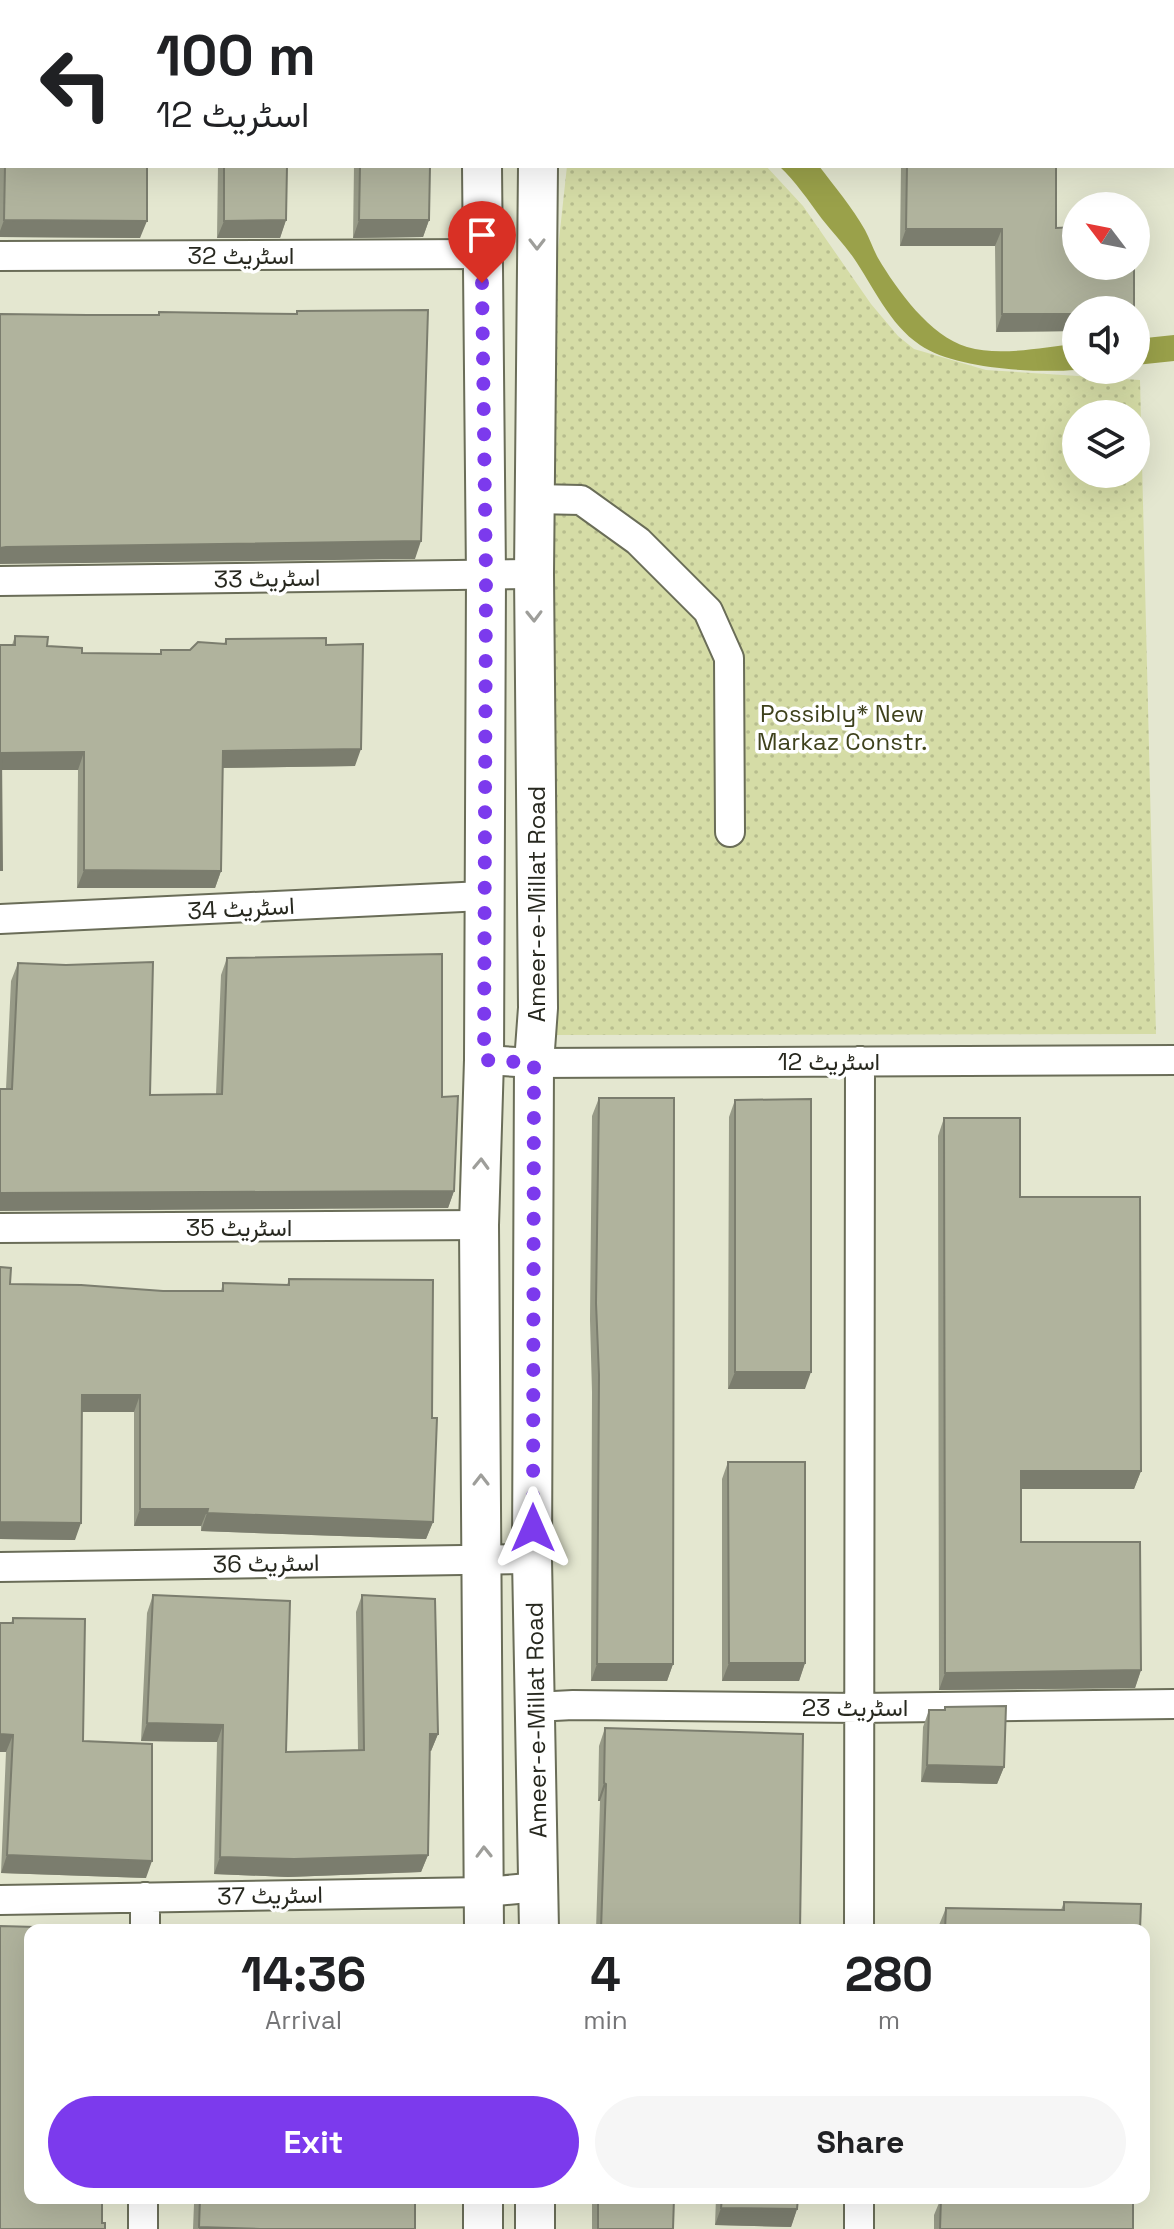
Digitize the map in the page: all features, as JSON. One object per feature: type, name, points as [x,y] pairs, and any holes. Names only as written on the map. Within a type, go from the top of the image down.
[{"type":"main road","points":[[482,168],[486,576],[484,1060],[479,1225],[484,1924]]},
{"type":"main road","name":"Ameer-e-Millat Road","points":[[538,168],[534,574],[538,1008],[534,1063],[532,1559],[539,1924]]},
{"type":"main road","points":[[483,2204],[483,2229]]},
{"type":"main road","points":[[535,2204],[535,2229]]},
{"type":"street","name":"اسٹریٹ 32","points":[[0,256],[481,254]]},
{"type":"street","points":[[535,499],[581,500],[638,541],[708,611],[729,658],[730,832]]},
{"type":"street","name":"اسٹریٹ 33","points":[[0,581],[534,574]]},
{"type":"street","name":"اسٹریٹ 34","points":[[0,919],[483,896]]},
{"type":"street","name":"اسٹریٹ 12","points":[[484,1060],[534,1063],[1174,1060]]},
{"type":"street","points":[[859,1924],[860,1061]]},
{"type":"street","name":"اسٹریٹ 35","points":[[0,1228],[479,1225]]},
{"type":"street","name":"اسٹریٹ 36","points":[[0,1567],[532,1559]]},
{"type":"street","name":"اسٹریٹ 23","points":[[535,1707],[859,1708],[1174,1704]]},
{"type":"street","name":"اسٹریٹ 37","points":[[0,1900],[485,1892],[539,1887]]},
{"type":"street","points":[[145,1897],[145,1924]]},
{"type":"street","points":[[143,2204],[143,2229]]},
{"type":"street","points":[[859,2204],[859,2229]]},
{"type":"green space","name":"Possibly* New Markaz Constr.","points":[[567,168],[768,168],[803,206],[871,304],[898,336],[914,349],[986,370],[1062,375],[1062,384],[1140,384],[1140,400],[1062,400],[1062,488],[1143,488],[1156,1034],[529,1035],[544,378]]},
{"type":"shaded area","points":[[781,168],[821,168],[860,222],[895,284],[940,333],[980,350],[1062,346],[1062,370],[995,368],[953,359],[920,345],[890,316],[849,252]]},
{"type":"shaded area","points":[[1174,335],[1174,361],[1150,364],[1150,338]]},
{"type":"building","points":[[5,168],[147,168],[147,221],[4,220]]},
{"type":"building","points":[[224,168],[287,168],[286,220],[224,221]]},
{"type":"building","points":[[360,168],[430,168],[429,220],[359,220]]},
{"type":"building","points":[[907,168],[1056,168],[1056,228],[1062,228],[1062,280],[1134,280],[1134,296],[1062,296],[1062,314],[1002,314],[1002,229],[906,229]]},
{"type":"building","points":[[428,310],[421,541],[0,548],[0,314],[297,314],[297,311]]},
{"type":"building","points":[[15,636],[48,637],[47,646],[82,648],[82,653],[161,654],[161,650],[190,650],[198,642],[226,644],[226,639],[326,638],[326,645],[363,644],[361,749],[223,751],[221,871],[84,870],[84,752],[1,753],[0,870],[0,645],[15,645]]},
{"type":"building","points":[[442,954],[442,1097],[458,1096],[454,1191],[0,1193],[0,1089],[12,1089],[18,963],[153,962],[150,1095],[222,1094],[227,958]]},
{"type":"building","points":[[599,1098],[674,1098],[673,1664],[597,1664]]},
{"type":"building","points":[[811,1099],[811,1372],[735,1372],[735,1100]]},
{"type":"building","points":[[944,1118],[1020,1118],[1020,1197],[1140,1197],[1141,1471],[1021,1471],[1021,1542],[1140,1542],[1141,1670],[945,1673]]},
{"type":"building","points":[[0,1267],[11,1268],[10,1284],[163,1291],[223,1291],[223,1283],[289,1285],[289,1279],[433,1280],[432,1418],[437,1418],[433,1522],[207,1513],[208,1509],[140,1509],[140,1395],[82,1395],[81,1523],[0,1522]]},
{"type":"building","points":[[728,1462],[805,1462],[805,1663],[729,1663]]},
{"type":"building","points":[[153,1595],[290,1601],[286,1752],[364,1750],[362,1595],[435,1599],[438,1734],[430,1734],[428,1855],[294,1859],[220,1857],[223,1725],[147,1723]]},
{"type":"building","points":[[13,1618],[85,1619],[83,1741],[152,1744],[152,1861],[7,1855],[13,1735],[0,1734],[0,1623],[13,1623]]},
{"type":"building","points":[[1006,1706],[1004,1767],[927,1765],[929,1710]]},
{"type":"building","points":[[605,1728],[803,1734],[800,1924],[601,1924]]},
{"type":"building","points":[[1064,1902],[1141,1904],[1140,1924],[945,1924],[946,1908],[1064,1910]]},
{"type":"building","points":[[0,1926],[24,1927],[24,2204],[102,2204],[105,2229],[0,2229]]},
{"type":"building","points":[[200,2204],[415,2204],[415,2229],[199,2227]]},
{"type":"building","points":[[598,2204],[674,2204],[673,2229],[598,2229]]},
{"type":"building","points":[[721,2204],[797,2204],[797,2209],[721,2208]]},
{"type":"building","points":[[941,2204],[1133,2204],[1133,2229],[940,2229]]},
{"type":"route","points":[[482,283],[486,576],[484,1060],[534,1063],[533,1528]]}]
